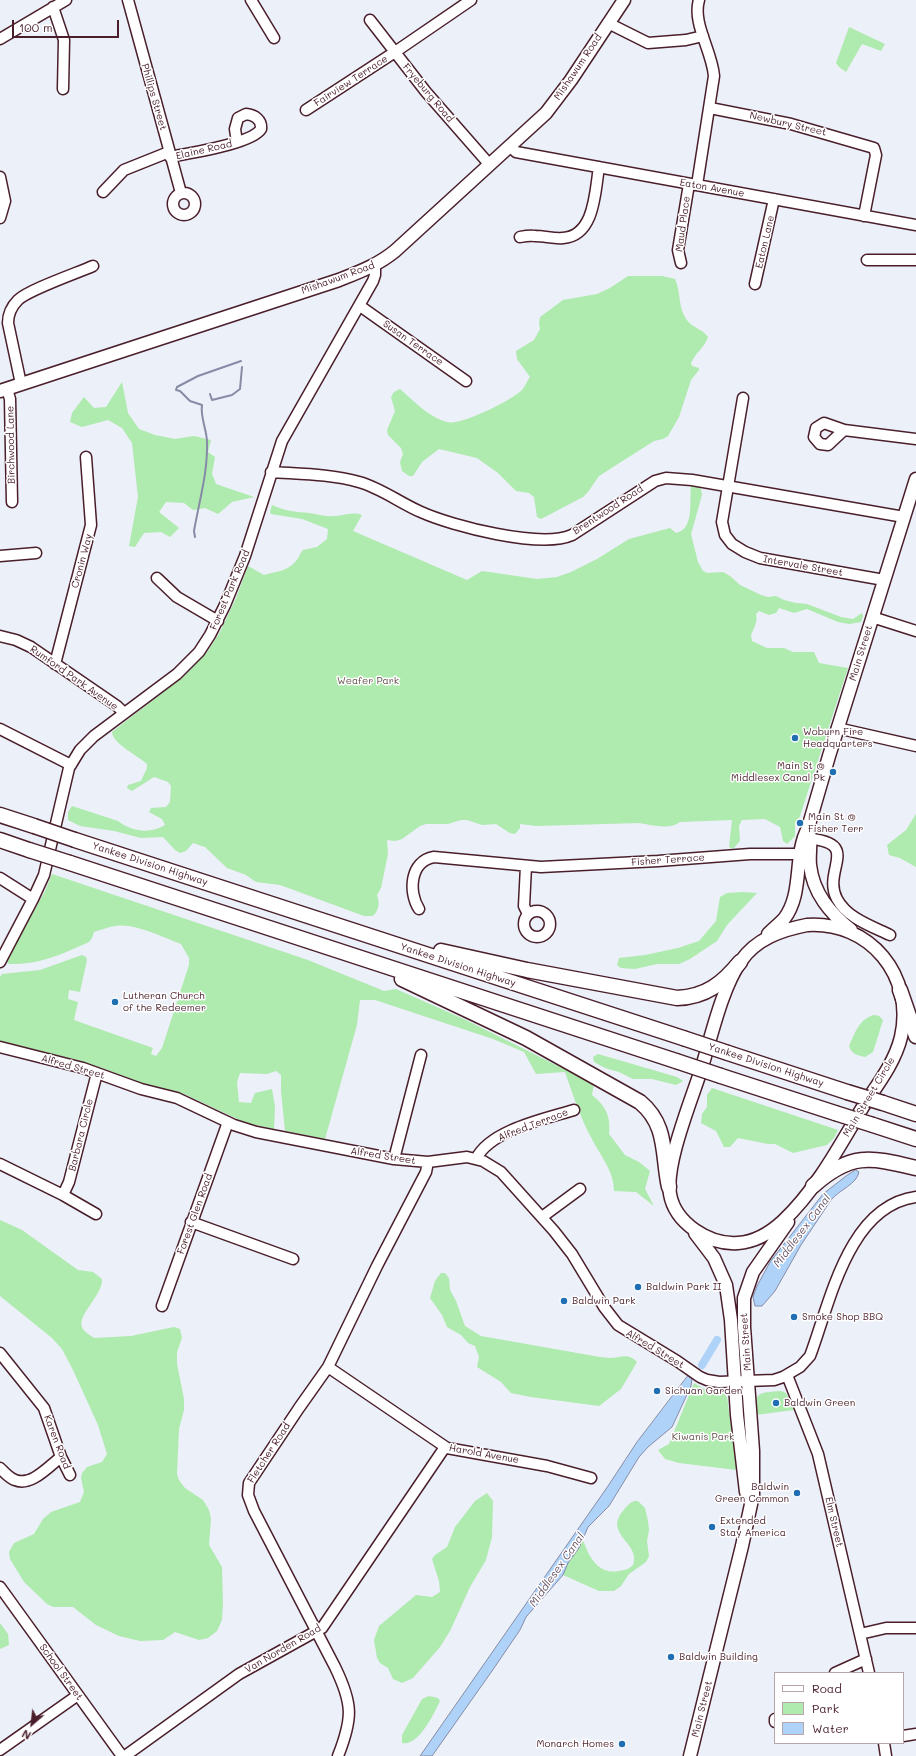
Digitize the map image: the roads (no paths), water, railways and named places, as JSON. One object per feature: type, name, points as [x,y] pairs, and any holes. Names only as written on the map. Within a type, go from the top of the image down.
[{"type":"highway","name":"Yankee Division Highway","points":[[0,815],[916,1114]]},
{"type":"highway","points":[[0,840],[916,1139]]},
{"type":"highway","points":[[346,928],[485,961],[670,998],[693,997],[711,990],[730,974],[740,962]]},
{"type":"highway","points":[[345,953],[486,1018],[635,1098],[648,1109],[660,1129],[664,1141],[670,1187]]},
{"type":"highway","points":[[900,990],[916,1036]]},
{"type":"highway","points":[[813,1186],[824,1176],[839,1166],[863,1159],[881,1160],[916,1168]]},
{"type":"main road","name":"Mishawum Road","points":[[3,390],[339,280],[375,266],[395,251],[542,116],[557,100],[624,0]]},
{"type":"main road","name":"Main Street","points":[[758,943],[783,920],[795,896],[805,854],[807,835],[837,728],[916,478]]},
{"type":"main road","name":"Main Street","points":[[805,854],[813,881],[823,903],[838,920],[866,941]]},
{"type":"main road","name":"Main Street Circle","points":[[814,925],[839,928],[866,941],[878,951],[887,962],[894,973],[900,990],[904,1011],[903,1025],[901,1038],[895,1055],[813,1186],[801,1202],[773,1229],[748,1242],[730,1243],[716,1241],[701,1234],[686,1223],[674,1206],[670,1187],[673,1160],[683,1124],[726,991],[740,962],[758,943],[790,929],[814,925]]},
{"type":"main road","name":"Main Street","points":[[690,1756],[753,1495],[754,1472],[744,1298],[748,1283],[756,1267],[801,1202]]},
{"type":"main road","name":"Main Street","points":[[686,1223],[714,1258],[726,1285],[731,1320],[734,1382],[745,1479],[747,1522]]},
{"type":"street","points":[[0,39],[66,0]]},
{"type":"street","name":"Phillips Street","points":[[128,0],[181,193]]},
{"type":"street","points":[[252,0],[274,38]]},
{"type":"street","name":"Fairview Terrace","points":[[306,110],[471,0]]},
{"type":"street","points":[[693,184],[710,108],[713,86],[713,69],[697,12],[698,0]]},
{"type":"street","points":[[53,7],[64,36],[63,89]]},
{"type":"street","name":"Fryeburg Road","points":[[370,20],[439,107],[489,164]]},
{"type":"street","points":[[608,23],[633,37],[648,43],[686,40],[704,36]]},
{"type":"street","name":"Newbury Street","points":[[710,108],[791,124],[874,148],[876,155],[864,216]]},
{"type":"street","name":"Elaine Road","points":[[103,192],[124,170],[170,154],[237,142]]},
{"type":"street","name":"Eaton Avenue","points":[[509,146],[516,152],[916,225]]},
{"type":"street","points":[[520,237],[535,236],[566,238],[580,232],[590,215],[599,167]]},
{"type":"street","points":[[0,177],[5,198],[4,208],[0,218]]},
{"type":"street","name":"Maud Place","points":[[680,263],[678,250],[693,184]]},
{"type":"street","name":"Eaton Lane","points":[[755,284],[774,199]]},
{"type":"street","points":[[867,260],[916,260]]},
{"type":"street","points":[[21,384],[8,323],[13,307],[22,297],[93,266]]},
{"type":"street","name":"Forest Park Road","points":[[0,962],[34,899],[46,868],[63,790],[71,765],[84,746],[183,668],[204,645],[218,621],[250,543],[271,472],[284,437],[360,306],[374,279],[375,266]]},
{"type":"street","name":"Susan Terrace","points":[[360,306],[466,381]]},
{"type":"street","name":"Birchwood Lane","points":[[3,390],[10,399],[12,502]]},
{"type":"street","name":"Intervale Street","points":[[743,398],[723,516],[723,527],[727,540],[739,549],[765,560],[884,580]]},
{"type":"street","points":[[844,430],[916,439]]},
{"type":"street","name":"Cronin Way","points":[[54,664],[92,525],[86,457]]},
{"type":"street","name":"Brentwood Road","points":[[271,472],[355,481],[375,488],[422,513],[444,520],[496,533],[547,540],[572,535],[642,488],[660,479],[677,478],[904,518]]},
{"type":"street","points":[[0,556],[36,553]]},
{"type":"street","points":[[157,578],[180,600],[218,621]]},
{"type":"street","points":[[872,617],[916,631]]},
{"type":"street","name":"Rumford Park Avenue","points":[[0,636],[28,646],[117,706],[124,713]]},
{"type":"street","points":[[837,728],[916,746]]},
{"type":"street","points":[[0,729],[71,765]]},
{"type":"street","points":[[807,835],[827,842],[836,849],[838,855],[834,880],[835,892],[837,899],[845,910],[860,920],[890,935]]},
{"type":"street","name":"Fisher Terrace","points":[[419,909],[414,896],[414,877],[418,865],[427,859],[443,857],[526,866],[618,864],[750,854],[805,854]]},
{"type":"street","points":[[526,866],[524,906],[528,914]]},
{"type":"street","points":[[0,878],[34,899]]},
{"type":"street","name":"Alfred Street","points":[[0,1047],[61,1062],[141,1089],[181,1100],[228,1122],[256,1132],[394,1159],[428,1162],[462,1157],[476,1159],[487,1163],[501,1172],[567,1246],[604,1307],[618,1325],[704,1379],[734,1382]]},
{"type":"street","points":[[394,1159],[421,1055]]},
{"type":"street","name":"Barbara Circle","points":[[63,1195],[69,1182],[97,1073]]},
{"type":"street","name":"Alfred Terrace","points":[[476,1159],[483,1148],[498,1137],[535,1122],[574,1110]]},
{"type":"street","name":"Forest Glen Road","points":[[162,1306],[228,1122]]},
{"type":"street","name":"Fletcher Road","points":[[338,1756],[348,1724],[348,1702],[343,1685],[254,1511],[247,1488],[250,1480],[277,1439],[328,1367],[377,1266],[426,1172],[428,1162]]},
{"type":"street","points":[[0,1164],[63,1195],[96,1214]]},
{"type":"street","points":[[542,1217],[580,1189]]},
{"type":"street","points":[[734,1382],[774,1380],[787,1375],[804,1363],[810,1356],[839,1272],[853,1244],[871,1221],[886,1208],[898,1202],[916,1197]]},
{"type":"street","points":[[192,1222],[293,1259]]},
{"type":"street","name":"Karen Road","points":[[0,1353],[44,1408],[61,1457],[70,1475]]},
{"type":"street","name":"Harold Avenue","points":[[328,1367],[445,1447],[473,1454],[540,1465],[591,1478]]},
{"type":"street","name":"Elm Street","points":[[787,1375],[818,1454],[869,1672]]},
{"type":"street","name":"Van Norden Road","points":[[125,1756],[239,1674],[323,1626],[445,1447]]},
{"type":"street","points":[[0,1468],[14,1480],[26,1481],[34,1477],[61,1457]]},
{"type":"street","name":"School Street","points":[[0,1587],[122,1756]]},
{"type":"street","points":[[860,1634],[886,1628],[916,1628]]},
{"type":"street","points":[[837,1672],[866,1659]]},
{"type":"street","points":[[0,1750],[78,1695]]},
{"type":"street","points":[[904,1736],[916,1734]]},
{"type":"street","points":[[884,1744],[886,1756]]},
{"type":"water","name":"Middlesex Canal","points":[[856,1170],[859,1172],[858,1176],[831,1200],[801,1245],[775,1291],[762,1306],[755,1306],[753,1297],[757,1286],[770,1262],[823,1194]]},
{"type":"water","name":"Middlesex Canal","points":[[688,1376],[692,1379],[691,1386],[672,1427],[648,1447],[639,1457],[609,1506],[588,1527],[579,1548],[568,1563],[563,1575],[526,1617],[520,1630],[432,1756],[420,1756],[637,1442]]},
{"type":"waterway","points":[[195,537],[194,531],[206,464],[207,437],[202,414],[202,405],[190,401],[180,391],[176,390],[177,387],[198,376],[241,361]]},
{"type":"waterway","points":[[210,394],[212,400],[232,395],[240,389],[242,367]]},
{"type":"waterway","name":"Middlesex Canal","points":[[702,1365],[717,1340]]},
{"type":"place","name":"Woburn Fire Headquarters","points":[[795,738]]},
{"type":"place","name":"Main St @ Middlesex Canal Pk","points":[[833,772]]},
{"type":"place","name":"Main St @ Fisher Terr","points":[[800,823]]},
{"type":"place","name":"Lutheran Church of the Redeemer","points":[[115,1002]]},
{"type":"place","name":"Baldwin Park II","points":[[638,1287]]},
{"type":"place","name":"Baldwin Park","points":[[564,1301]]},
{"type":"place","name":"Smoke Shop BBQ","points":[[794,1317]]},
{"type":"place","name":"Sichuan Garden","points":[[657,1391]]},
{"type":"place","name":"Baldwin Green","points":[[776,1403]]},
{"type":"place","name":"Baldwin Green Common","points":[[797,1493]]},
{"type":"place","name":"Extended Stay America","points":[[712,1527]]},
{"type":"place","name":"Baldwin Building","points":[[671,1657]]},
{"type":"place","name":"Monarch Homes","points":[[622,1744]]},
{"type":"park label","name":"Weafer Park","points":[[368,681]]},
{"type":"park label","name":"Kiwanis Park","points":[[703,1437]]}]
